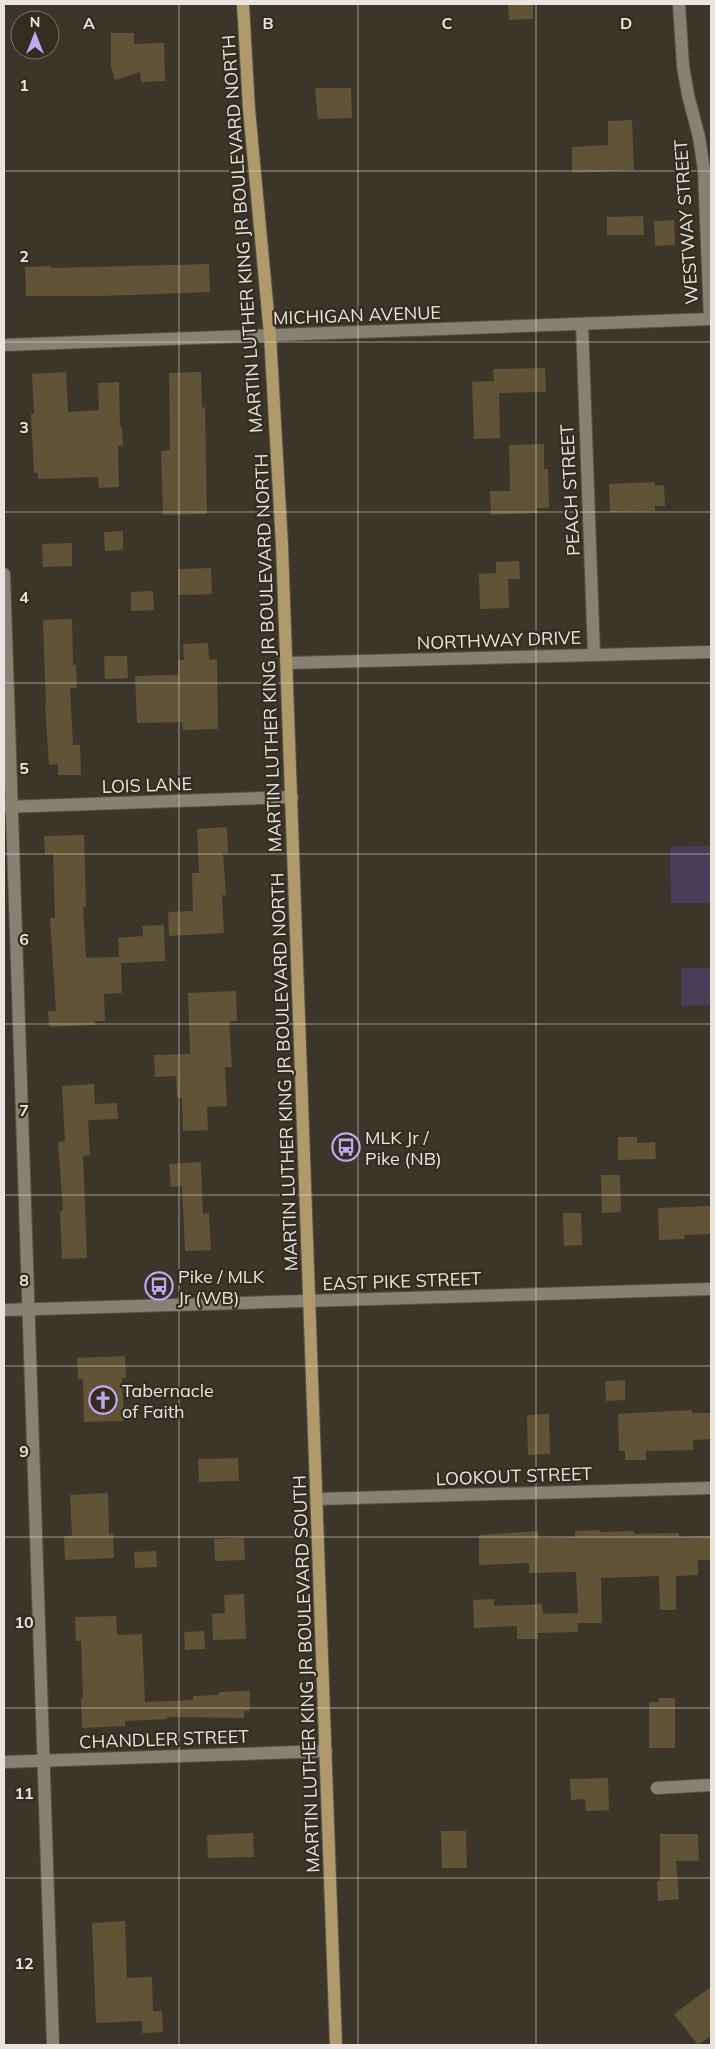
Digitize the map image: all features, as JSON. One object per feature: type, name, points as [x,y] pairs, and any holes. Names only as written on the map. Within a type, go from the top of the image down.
[{"type":"main road","name":"MARTIN LUTHER KING JR BOULEVARD NORTH","points":[[242,4],[249,109],[270,335],[282,545],[310,1301]]},
{"type":"main road","name":"MARTIN LUTHER KING JR BOULEVARD SOUTH","points":[[310,1301],[336,2045]]},
{"type":"street","name":"WESTWAY STREET","points":[[680,4],[683,66],[699,137],[704,170],[711,319]]},
{"type":"street","name":"MICHIGAN AVENUE","points":[[4,345],[711,319]]},
{"type":"street","name":"PEACH STREET","points":[[582,324],[594,655]]},
{"type":"street","points":[[4,574],[8,807],[28,1309],[53,2045]]},
{"type":"street","name":"NORTHWAY DRIVE","points":[[287,663],[711,652]]},
{"type":"street","name":"LOIS LANE","points":[[8,807],[292,797]]},
{"type":"street","name":"EAST PIKE STREET","points":[[4,1310],[711,1290]]},
{"type":"street","name":"LOOKOUT STREET","points":[[317,1499],[711,1488]]},
{"type":"street","name":"CHANDLER STREET","points":[[4,1762],[326,1752]]},
{"type":"street","points":[[657,1788],[711,1784]]},
{"type":"shaded area","points":[[711,846],[711,903],[671,903],[670,847]]},
{"type":"shaded area","points":[[681,968],[711,968],[711,1005],[681,1006]]},
{"type":"building","points":[[508,4],[533,4],[533,19],[509,20]]},
{"type":"building","points":[[111,33],[134,33],[134,44],[164,43],[165,81],[141,82],[140,72],[115,80],[111,67]]},
{"type":"building","points":[[315,88],[351,88],[352,118],[318,119]]},
{"type":"building","points":[[632,120],[634,170],[572,173],[572,147],[608,145],[608,121]]},
{"type":"building","points":[[643,216],[644,235],[607,235],[607,217]]},
{"type":"building","points":[[674,220],[675,245],[655,246],[654,221]]},
{"type":"building","points":[[209,264],[210,292],[103,296],[26,296],[25,267]]},
{"type":"building","points":[[545,368],[546,392],[499,393],[500,438],[474,439],[472,382],[494,381],[493,369]]},
{"type":"building","points":[[66,372],[68,412],[99,410],[98,383],[119,382],[120,427],[122,427],[123,446],[118,446],[119,487],[99,488],[98,477],[38,479],[38,473],[34,473],[31,414],[34,414],[32,374]]},
{"type":"building","points":[[201,372],[202,408],[205,407],[207,514],[163,515],[161,451],[170,450],[169,373]]},
{"type":"building","points":[[544,444],[544,469],[548,469],[549,508],[537,508],[538,513],[491,515],[490,491],[510,491],[509,445]]},
{"type":"building","points":[[655,482],[655,486],[664,485],[665,506],[655,506],[655,511],[610,512],[609,484]]},
{"type":"building","points":[[123,531],[123,550],[105,551],[104,532]]},
{"type":"building","points":[[72,543],[72,566],[43,567],[42,544]]},
{"type":"building","points":[[519,561],[520,579],[508,579],[509,608],[480,609],[479,574],[496,573],[496,562]]},
{"type":"building","points":[[211,568],[212,594],[178,595],[178,569]]},
{"type":"building","points":[[153,591],[154,610],[131,611],[131,592]]},
{"type":"building","points":[[72,619],[73,665],[76,665],[77,688],[70,688],[73,745],[80,745],[81,775],[58,775],[58,764],[49,765],[45,705],[43,620]]},
{"type":"building","points":[[208,643],[209,660],[217,659],[218,729],[183,730],[182,722],[137,723],[135,676],[178,675],[178,660],[184,660],[183,644]]},
{"type":"building","points":[[104,656],[127,656],[128,678],[105,679]]},
{"type":"building","points":[[227,827],[228,853],[223,853],[226,895],[222,895],[224,933],[169,936],[168,912],[193,911],[192,873],[199,873],[197,829]]},
{"type":"building","points":[[84,835],[86,907],[83,907],[86,958],[119,957],[118,938],[143,936],[142,926],[164,925],[165,961],[121,963],[122,993],[104,994],[105,1021],[95,1021],[95,1025],[49,1027],[48,1011],[56,1011],[50,918],[55,918],[53,854],[45,854],[44,836]]},
{"type":"building","points":[[236,991],[237,1021],[229,1021],[232,1067],[225,1067],[227,1106],[207,1107],[208,1130],[183,1131],[182,1098],[177,1098],[176,1076],[155,1077],[154,1055],[190,1054],[188,993]]},
{"type":"building","points":[[94,1084],[95,1104],[117,1103],[118,1119],[88,1120],[90,1155],[83,1156],[87,1258],[62,1259],[60,1211],[63,1211],[58,1142],[65,1141],[62,1086]]},
{"type":"building","points":[[618,1137],[637,1137],[637,1143],[655,1142],[656,1159],[618,1160]]},
{"type":"building","points":[[201,1162],[203,1214],[209,1213],[211,1250],[185,1251],[182,1186],[171,1187],[169,1164]]},
{"type":"building","points":[[601,1175],[620,1175],[621,1212],[602,1213]]},
{"type":"building","points":[[711,1206],[711,1234],[684,1235],[685,1239],[659,1240],[658,1208]]},
{"type":"building","points":[[563,1213],[581,1213],[582,1245],[564,1246]]},
{"type":"building","name":"Tabernacle of Faith","points":[[125,1356],[126,1378],[122,1378],[124,1421],[84,1422],[83,1379],[78,1379],[77,1358]]},
{"type":"building","points":[[625,1380],[625,1400],[606,1401],[605,1381]]},
{"type":"building","points":[[692,1410],[692,1413],[711,1413],[711,1439],[693,1440],[693,1450],[646,1451],[646,1460],[625,1460],[625,1451],[619,1451],[618,1414]]},
{"type":"building","points":[[549,1414],[550,1454],[528,1455],[527,1415]]},
{"type":"building","points":[[238,1458],[239,1481],[199,1482],[198,1459]]},
{"type":"building","points":[[108,1493],[109,1534],[113,1534],[114,1558],[65,1560],[64,1536],[72,1536],[70,1495]]},
{"type":"building","points":[[600,1530],[600,1532],[634,1531],[634,1534],[679,1533],[679,1537],[711,1536],[711,1560],[698,1560],[698,1575],[676,1576],[676,1610],[660,1610],[659,1576],[601,1578],[602,1623],[578,1623],[578,1632],[538,1633],[538,1639],[517,1639],[517,1626],[474,1628],[473,1600],[494,1599],[494,1606],[542,1604],[543,1614],[578,1613],[576,1572],[529,1573],[529,1563],[479,1565],[479,1535],[538,1531],[539,1538],[575,1537],[575,1531]]},
{"type":"building","points":[[244,1538],[245,1560],[215,1561],[214,1539]]},
{"type":"building","points":[[156,1551],[157,1567],[135,1568],[134,1552]]},
{"type":"building","points":[[244,1594],[246,1639],[213,1640],[212,1614],[225,1613],[224,1595]]},
{"type":"building","points":[[116,1616],[117,1635],[142,1634],[145,1702],[193,1700],[193,1696],[219,1695],[219,1692],[250,1691],[250,1711],[244,1711],[244,1718],[167,1717],[167,1719],[125,1721],[125,1726],[82,1728],[81,1641],[76,1641],[75,1617]]},
{"type":"building","points":[[204,1631],[205,1649],[185,1650],[184,1632]]},
{"type":"building","points":[[659,1698],[675,1698],[675,1748],[649,1748],[649,1702],[659,1702]]},
{"type":"building","points":[[608,1778],[609,1810],[586,1811],[585,1799],[571,1800],[570,1779]]},
{"type":"building","points":[[441,1831],[466,1831],[467,1868],[442,1868]]},
{"type":"building","points":[[253,1833],[254,1857],[208,1858],[207,1835]]},
{"type":"building","points":[[660,1834],[698,1834],[699,1861],[676,1861],[679,1899],[658,1901],[657,1881],[660,1881]]},
{"type":"building","points":[[125,1921],[127,1978],[152,1977],[153,2011],[162,2011],[163,2032],[142,2033],[142,2021],[96,2023],[92,1923]]},
{"type":"building","points":[[711,1987],[711,2036],[698,2045],[674,2014]]},
{"type":"place","name":"MLK Jr / Pike (NB)","points":[[346,1147]]},
{"type":"place","name":"Pike / MLK Jr (WB)","points":[[159,1286]]},
{"type":"place","name":"Tabernacle of Faith","points":[[103,1400]]}]
